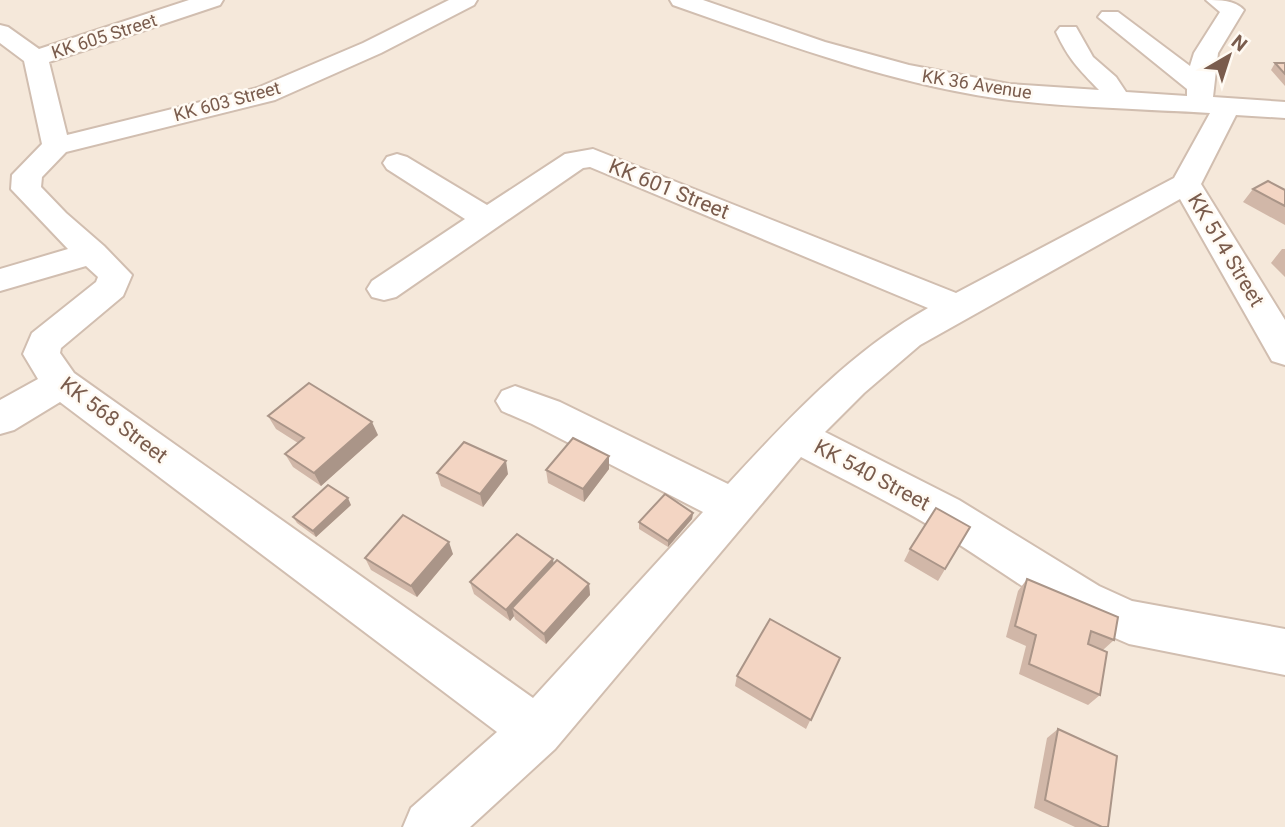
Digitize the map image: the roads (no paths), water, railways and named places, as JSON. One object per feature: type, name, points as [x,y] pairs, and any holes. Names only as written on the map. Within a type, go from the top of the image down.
[{"type":"street","name":"KK 605 Street","points":[[36,58],[212,0]]},
{"type":"street","name":"KK 603 Street","points":[[56,146],[266,94],[372,48],[466,0]]},
{"type":"street","name":"KK 36 Avenue","points":[[681,0],[816,47],[906,72],[1009,92],[1116,99],[1208,100],[1285,110]]},
{"type":"street","points":[[796,436],[851,383],[907,336],[1186,184],[1208,100],[1206,53],[1234,3]]},
{"type":"street","points":[[1110,17],[1208,100]]},
{"type":"street","points":[[0,32],[36,58],[56,146]]},
{"type":"street","points":[[1068,32],[1085,62],[1113,88],[1116,99]]},
{"type":"street","name":"KK 568 Street","points":[[56,146],[27,175],[26,189],[55,220],[115,275],[111,288],[45,342],[41,354],[61,383],[537,731]]},
{"type":"street","name":"KK 601 Street","points":[[384,289],[575,160],[593,158],[958,307]]},
{"type":"street","points":[[397,163],[487,219]]},
{"type":"street","name":"KK 514 Street","points":[[1186,184],[1248,285],[1285,352]]},
{"type":"street","points":[[0,280],[93,253]]},
{"type":"street","points":[[0,419],[61,383]]},
{"type":"street","points":[[515,401],[546,413],[733,507]]},
{"type":"street","name":"KK 540 Street","points":[[430,827],[537,731],[796,436],[944,513],[1083,601],[1129,622],[1285,652]]}]
